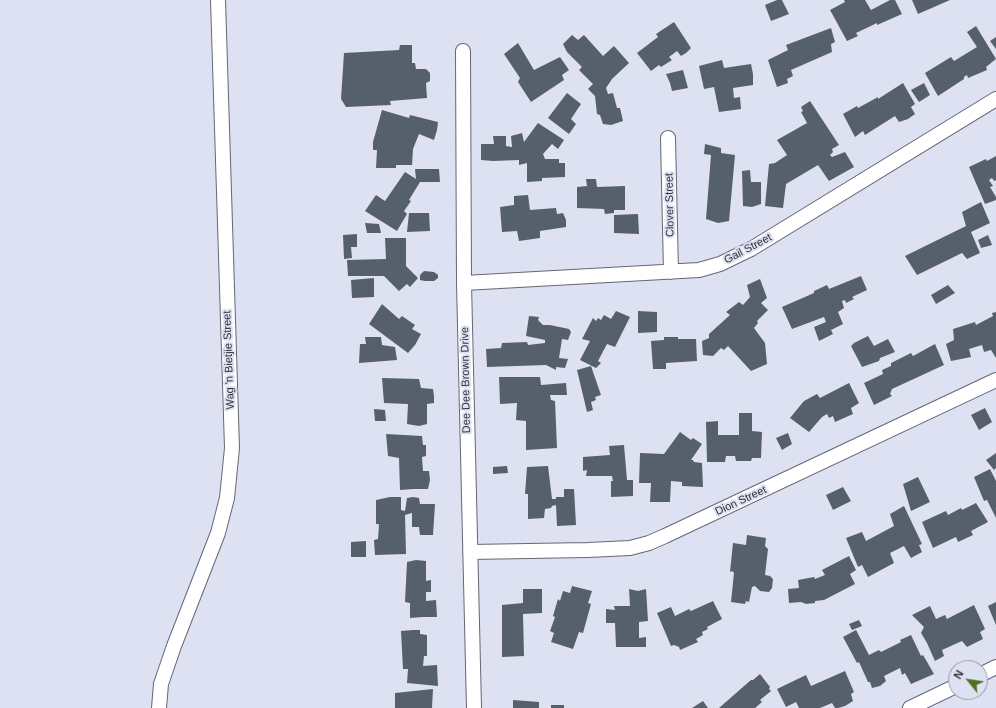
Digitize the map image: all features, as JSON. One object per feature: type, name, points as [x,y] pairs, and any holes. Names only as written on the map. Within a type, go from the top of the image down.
[{"type":"street","name":"Wag 'n Bietjie Street","points":[[159,708],[161,684],[174,646],[218,533],[227,498],[232,448],[218,0]]},
{"type":"street","name":"Dee Dee Brown Drive","points":[[463,51],[464,283],[474,708]]},
{"type":"street","name":"Gail Street","points":[[464,283],[699,270],[720,264],[751,250],[996,99]]},
{"type":"street","name":"Clover Street","points":[[668,138],[671,272]]},
{"type":"street","name":"Dion Street","points":[[470,552],[630,548],[649,543],[680,530],[996,380]]},
{"type":"street","points":[[910,708],[948,690]]},
{"type":"building","points":[[777,0],[782,0],[789,14],[771,21],[765,5]]},
{"type":"building","points":[[844,0],[865,0],[871,10],[890,0],[895,0],[902,14],[877,25],[877,23],[856,33],[858,36],[847,41],[830,10],[845,2]]},
{"type":"building","points":[[912,0],[950,0],[918,14]]},
{"type":"building","points":[[674,22],[691,48],[681,56],[677,51],[669,57],[672,60],[661,67],[659,65],[651,71],[637,53],[658,37],[656,34]]},
{"type":"building","points":[[976,26],[996,59],[986,67],[987,70],[968,78],[967,75],[964,79],[938,96],[925,73],[951,57],[954,61],[977,47],[967,32]]},
{"type":"building","points":[[831,28],[835,42],[831,44],[832,52],[791,70],[793,76],[787,79],[788,83],[777,87],[768,60],[788,50],[786,45]]},
{"type":"building","points":[[572,35],[578,40],[584,35],[603,56],[614,46],[629,63],[612,79],[606,88],[608,94],[613,93],[617,108],[620,108],[623,121],[611,125],[603,124],[600,115],[597,114],[595,96],[588,89],[593,84],[579,70],[582,67],[567,52],[563,44]]},
{"type":"building","points":[[996,37],[996,49],[990,41]]},
{"type":"building","points":[[518,43],[534,70],[560,57],[569,70],[562,75],[564,80],[531,102],[518,82],[520,78],[504,54]]},
{"type":"building","points":[[400,45],[412,45],[412,63],[415,63],[416,69],[426,69],[430,73],[430,81],[426,83],[427,98],[390,101],[391,105],[346,107],[341,99],[344,53],[399,50]]},
{"type":"building","points":[[722,60],[724,68],[751,64],[753,85],[733,88],[734,98],[740,97],[741,109],[719,112],[714,87],[704,89],[699,66]]},
{"type":"building","points":[[683,70],[688,88],[672,91],[666,74]]},
{"type":"building","points":[[903,83],[915,104],[911,107],[915,114],[908,119],[899,122],[895,116],[865,135],[863,131],[855,137],[843,114],[878,97],[878,99]]},
{"type":"building","points":[[924,83],[930,95],[919,102],[911,90]]},
{"type":"building","points":[[567,93],[581,104],[571,119],[576,124],[569,134],[548,118]]},
{"type":"building","points":[[810,101],[839,145],[832,149],[833,152],[830,155],[832,157],[845,152],[854,167],[829,181],[818,165],[786,184],[783,208],[765,206],[769,164],[775,163],[787,155],[777,140],[807,123],[801,112],[803,111],[801,107]]},
{"type":"building","points":[[382,110],[409,118],[410,115],[438,122],[434,140],[419,134],[413,149],[412,165],[396,165],[396,168],[376,168],[377,150],[373,150],[373,142]]},
{"type":"building","points":[[538,123],[564,140],[558,149],[552,144],[543,154],[545,159],[559,159],[559,163],[565,163],[565,177],[542,178],[542,181],[527,182],[527,163],[519,165],[519,160],[481,160],[481,144],[494,144],[493,136],[506,136],[506,146],[512,147],[511,136],[522,133],[524,142]]},
{"type":"building","points":[[705,144],[721,148],[721,153],[735,155],[729,221],[718,223],[706,219],[711,155],[704,154]]},
{"type":"building","points":[[996,156],[996,180],[994,181],[992,178],[989,180],[993,186],[990,187],[996,197],[996,200],[985,204],[969,167],[986,159],[987,161]]},
{"type":"building","points":[[415,169],[439,169],[440,182],[420,182],[409,200],[411,201],[404,211],[407,214],[397,231],[365,211],[376,195],[385,201],[405,172],[416,179]]},
{"type":"building","points":[[750,170],[751,182],[761,182],[761,204],[752,207],[743,206],[742,171]]},
{"type":"building","points":[[586,179],[596,179],[597,187],[625,186],[625,210],[614,210],[614,213],[605,214],[604,209],[577,208],[577,187],[587,186]]},
{"type":"building","points":[[528,195],[530,210],[556,208],[557,214],[563,213],[566,220],[566,227],[540,231],[540,238],[519,241],[517,231],[502,232],[500,207],[514,205],[514,196]]},
{"type":"building","points":[[981,202],[990,223],[971,232],[980,253],[967,259],[962,253],[917,275],[905,256],[966,226],[962,212]]},
{"type":"building","points":[[409,213],[429,213],[430,231],[407,232]]},
{"type":"building","points":[[638,214],[639,234],[614,233],[614,215]]},
{"type":"building","points":[[365,223],[379,224],[381,233],[367,233]]},
{"type":"building","points":[[357,234],[357,247],[351,247],[352,258],[344,259],[343,235]]},
{"type":"building","points":[[988,235],[992,245],[981,248],[978,240]]},
{"type":"building","points":[[385,238],[406,238],[406,266],[418,278],[410,287],[407,284],[399,291],[384,276],[348,276],[347,260],[386,259]]},
{"type":"building","points":[[424,271],[434,272],[438,275],[438,278],[434,281],[420,280],[420,275]]},
{"type":"building","points":[[861,276],[867,290],[852,297],[854,299],[846,303],[845,300],[842,301],[844,308],[838,312],[843,324],[831,330],[833,334],[819,341],[814,327],[826,322],[824,317],[792,329],[782,307],[814,293],[814,291],[827,285],[829,289]]},
{"type":"building","points":[[374,278],[374,297],[352,298],[351,280]]},
{"type":"building","points":[[760,279],[767,298],[761,303],[768,310],[757,321],[758,323],[754,328],[765,343],[767,364],[751,371],[728,346],[724,350],[721,348],[713,356],[703,355],[702,341],[709,338],[709,334],[730,315],[726,312],[739,302],[743,305],[750,297],[747,285]]},
{"type":"building","points":[[948,285],[955,293],[936,304],[931,295]]},
{"type":"building","points":[[382,304],[399,319],[402,316],[415,325],[412,329],[421,334],[415,345],[408,353],[369,324]]},
{"type":"building","points":[[616,311],[630,317],[615,347],[607,344],[598,361],[601,363],[596,368],[580,360],[590,341],[582,339],[593,318],[596,321],[598,318],[601,320],[604,315],[611,319]]},
{"type":"building","points":[[638,311],[657,312],[657,332],[638,333]]},
{"type":"building","points":[[996,312],[996,358],[991,350],[984,352],[982,345],[969,349],[971,357],[951,361],[946,344],[954,340],[953,329],[975,322],[976,325],[993,316],[992,313]]},
{"type":"building","points":[[529,316],[539,317],[538,320],[543,325],[569,329],[571,332],[568,340],[562,339],[559,358],[568,359],[565,368],[556,367],[556,370],[546,365],[487,367],[486,349],[501,348],[502,343],[527,342],[528,345],[545,343],[545,340],[526,336]]},
{"type":"building","points":[[868,336],[874,346],[888,339],[895,352],[880,358],[879,361],[862,367],[851,346]]},
{"type":"building","points":[[365,337],[381,337],[382,345],[395,347],[397,360],[359,363],[360,344],[366,344]]},
{"type":"building","points":[[664,337],[696,339],[697,361],[666,363],[666,369],[653,369],[651,341],[664,340]]},
{"type":"building","points":[[935,344],[944,365],[892,389],[890,394],[892,396],[874,405],[864,383],[883,374],[882,370],[891,366],[891,363],[911,353],[913,356]]},
{"type":"building","points":[[591,366],[601,395],[595,397],[596,400],[591,402],[593,410],[587,412],[577,370]]},
{"type":"building","points":[[499,377],[540,377],[541,385],[566,383],[567,395],[550,395],[551,400],[555,401],[557,448],[526,450],[526,421],[516,420],[517,403],[500,404]]},
{"type":"building","points":[[382,378],[419,379],[421,388],[433,389],[434,403],[427,404],[427,424],[419,426],[407,424],[408,404],[384,403]]},
{"type":"building","points":[[849,383],[859,403],[851,408],[853,414],[835,422],[833,416],[829,418],[827,414],[822,417],[809,432],[790,418],[804,401],[817,394],[820,398]]},
{"type":"building","points":[[985,408],[992,422],[979,430],[971,415]]},
{"type":"building","points":[[374,409],[385,410],[386,421],[375,421]]},
{"type":"building","points":[[739,413],[752,413],[752,431],[762,432],[761,458],[752,458],[751,461],[736,461],[735,456],[726,456],[725,462],[707,462],[706,422],[718,421],[718,435],[739,435]]},
{"type":"building","points":[[680,432],[691,440],[693,438],[702,444],[691,460],[702,463],[703,487],[682,486],[682,482],[671,481],[670,502],[650,502],[651,483],[639,483],[640,453],[664,454]]},
{"type":"building","points":[[788,433],[792,444],[782,450],[776,438]]},
{"type":"building","points":[[386,434],[422,436],[423,445],[426,445],[426,456],[422,457],[423,471],[429,471],[430,480],[428,489],[400,490],[399,458],[388,456]]},
{"type":"building","points":[[624,445],[627,480],[633,480],[633,496],[611,497],[611,481],[613,481],[612,476],[586,476],[587,470],[583,471],[583,457],[610,455],[609,446]]},
{"type":"building","points":[[996,453],[996,468],[994,470],[986,460]]},
{"type":"building","points":[[507,466],[508,473],[493,474],[493,467]]},
{"type":"building","points":[[548,466],[552,499],[556,499],[556,497],[564,497],[564,489],[574,489],[576,525],[557,526],[556,505],[545,509],[544,518],[528,519],[528,494],[525,494],[527,467]]},
{"type":"building","points":[[990,469],[996,481],[996,518],[987,500],[984,501],[974,477]]},
{"type":"building","points":[[918,477],[930,502],[911,511],[903,484]]},
{"type":"building","points":[[843,487],[851,501],[833,510],[826,495]]},
{"type":"building","points":[[390,497],[401,497],[401,510],[405,511],[407,498],[419,498],[420,504],[435,504],[433,535],[420,535],[419,527],[412,527],[412,513],[405,515],[406,554],[375,555],[374,540],[378,539],[379,524],[376,524],[376,500]]},
{"type":"building","points":[[976,503],[988,522],[971,531],[973,535],[958,542],[956,537],[933,548],[922,522],[946,511],[948,515],[961,508],[962,510]]},
{"type":"building","points":[[904,506],[922,544],[919,545],[922,552],[911,558],[904,546],[890,553],[894,563],[868,577],[862,565],[858,567],[846,538],[862,532],[866,541],[894,526],[890,514]]},
{"type":"building","points":[[747,535],[766,538],[765,546],[768,549],[765,575],[770,576],[773,579],[772,588],[769,592],[760,591],[755,586],[752,587],[749,602],[746,601],[745,604],[731,602],[734,573],[732,571],[730,572],[733,543],[746,545]]},
{"type":"building","points":[[366,541],[366,557],[351,557],[351,542]]},
{"type":"building","points":[[849,556],[856,570],[850,574],[855,584],[824,600],[815,601],[815,603],[789,603],[788,589],[799,588],[798,580],[814,577],[815,579],[825,575],[822,570]]},
{"type":"building","points":[[416,560],[426,561],[426,581],[431,580],[431,592],[426,592],[426,601],[436,600],[437,617],[410,618],[410,603],[405,602],[407,562]]},
{"type":"building","points":[[572,586],[592,591],[588,603],[591,604],[583,633],[579,632],[573,649],[551,642],[554,633],[550,631],[555,617],[553,616],[558,599],[560,601],[563,591],[570,593]]},
{"type":"building","points":[[523,589],[542,589],[542,613],[523,614],[524,656],[502,657],[502,605],[523,603]]},
{"type":"building","points":[[629,589],[638,591],[646,589],[648,621],[639,622],[639,638],[646,637],[646,647],[616,647],[615,623],[606,623],[606,609],[615,610],[614,606],[630,606]]},
{"type":"building","points":[[713,601],[722,619],[707,627],[708,629],[702,632],[703,635],[696,639],[698,642],[680,650],[679,647],[674,645],[671,646],[657,613],[671,607],[675,616],[689,609],[691,611]]},
{"type":"building","points":[[996,602],[996,625],[988,606]]},
{"type":"building","points":[[974,605],[985,629],[980,632],[983,639],[967,647],[962,641],[942,650],[944,656],[935,661],[921,633],[924,627],[912,615],[930,606],[936,619],[945,615],[947,619]]},
{"type":"building","points":[[859,620],[862,626],[852,630],[849,624]]},
{"type":"building","points":[[420,630],[420,634],[427,635],[427,656],[424,656],[423,666],[437,665],[438,686],[407,683],[408,669],[403,669],[401,631]]},
{"type":"building","points":[[856,630],[869,655],[879,650],[881,652],[911,635],[921,656],[923,655],[934,674],[911,684],[905,673],[902,675],[900,668],[884,676],[886,681],[880,686],[872,688],[859,662],[857,663],[843,637]]},
{"type":"building","points":[[845,671],[854,692],[851,694],[853,701],[838,708],[835,708],[832,703],[820,708],[799,708],[796,702],[786,707],[777,689],[806,675],[811,686]]},
{"type":"building","points":[[760,674],[770,687],[769,689],[771,691],[760,700],[762,702],[755,708],[719,708],[751,680]]},
{"type":"building","points":[[433,689],[432,708],[395,708],[395,693]]},
{"type":"building","points":[[513,700],[539,702],[539,708],[513,708]]},
{"type":"building","points":[[703,701],[708,708],[692,708]]},
{"type":"building","points":[[551,705],[564,705],[564,708],[551,708]]}]
